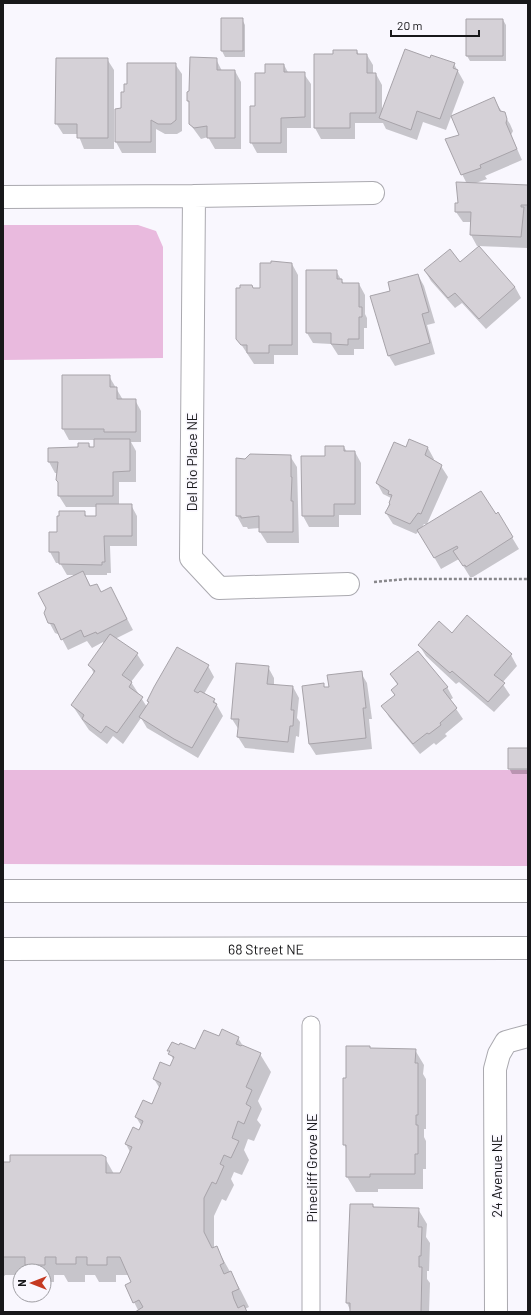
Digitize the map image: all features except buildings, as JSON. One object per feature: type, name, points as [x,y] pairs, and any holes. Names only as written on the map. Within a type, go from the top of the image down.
[{"type":"street","points":[[3,196],[194,196],[373,193]]},
{"type":"street","name":"Del Rio Place NE","points":[[194,196],[191,558],[219,588],[348,584]]},
{"type":"street","points":[[3,891],[528,891]]},
{"type":"street","name":"68 Street NE","points":[[3,949],[528,948]]},
{"type":"street","name":"24 Avenue NE","points":[[496,1312],[495,1069],[499,1054],[506,1042],[528,1036]]},
{"type":"lane","name":"Pinecliff Grove NE","points":[[311,1025],[311,1312]]},
{"type":"path","points":[[348,584],[406,579],[528,579]]},
{"type":"shaded area","points":[[3,225],[138,225],[156,231],[163,247],[163,358],[3,360]]},
{"type":"shaded area","points":[[3,770],[528,770],[528,866],[3,864]]}]
